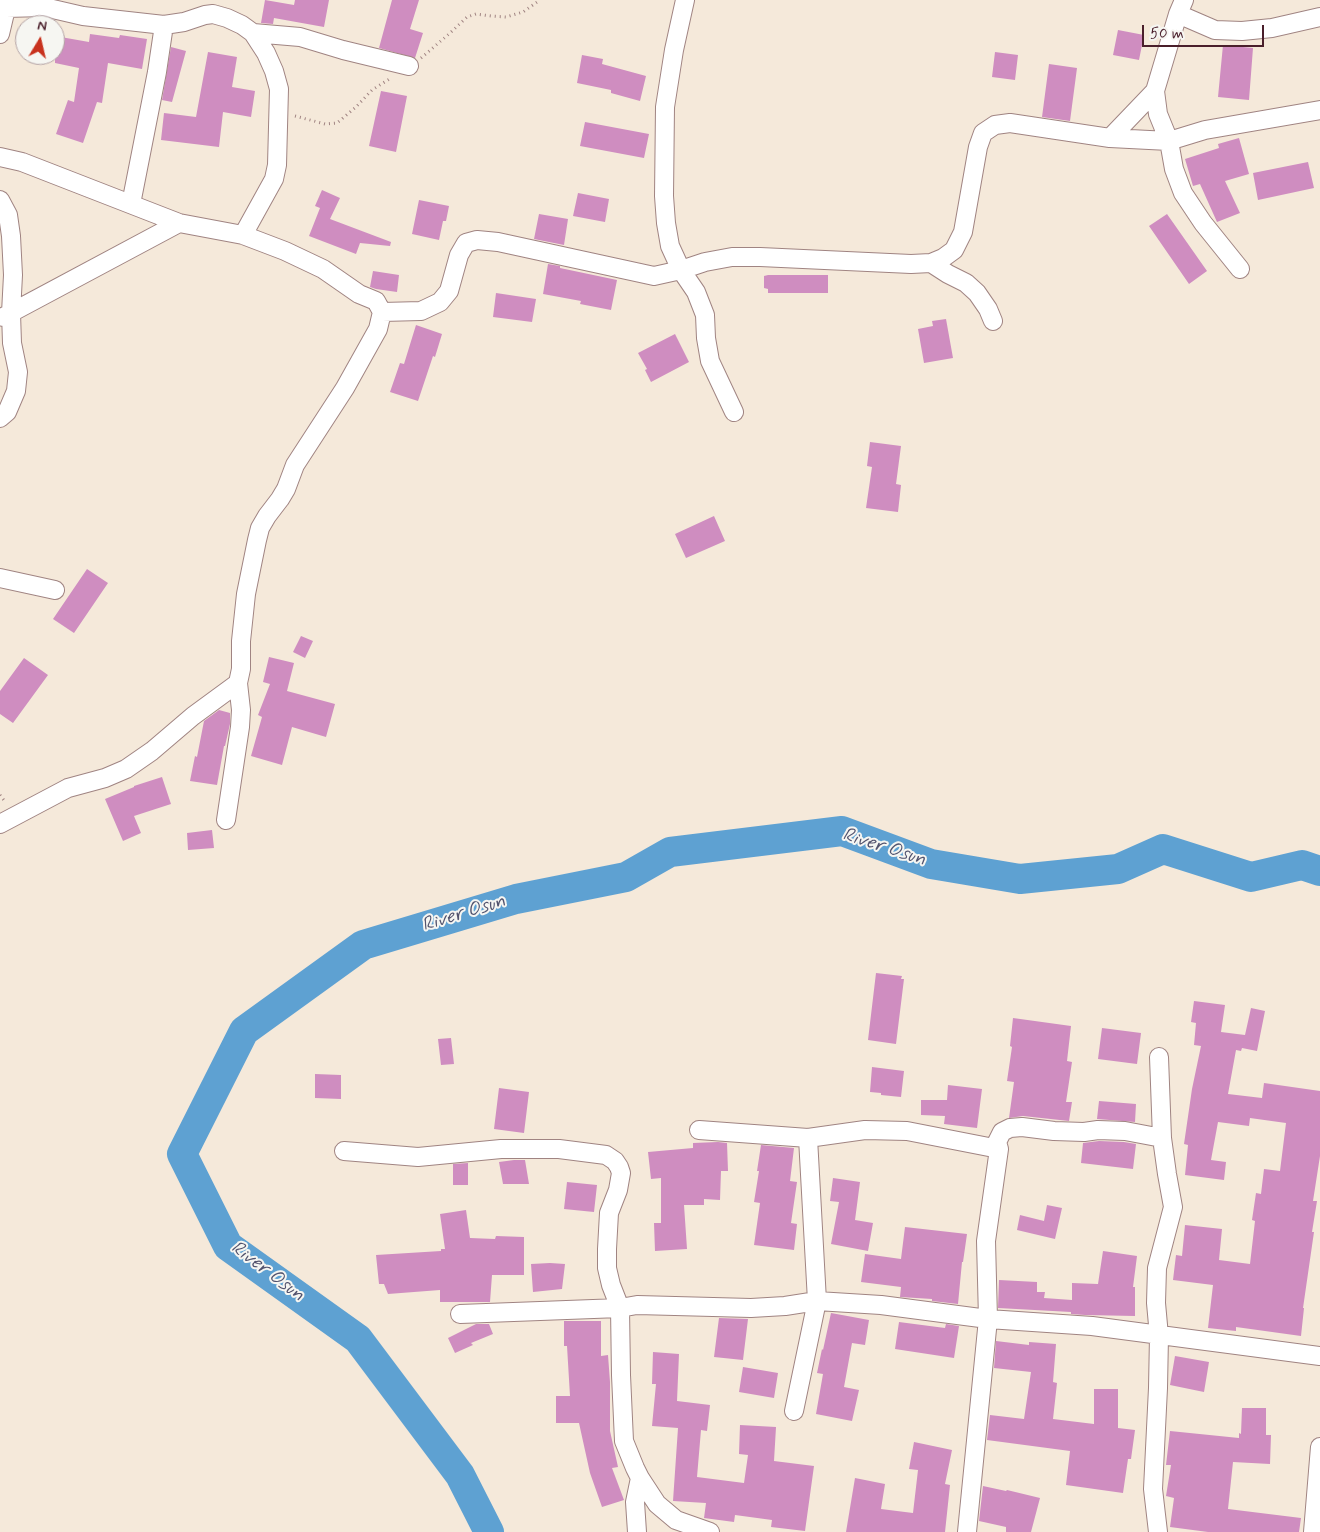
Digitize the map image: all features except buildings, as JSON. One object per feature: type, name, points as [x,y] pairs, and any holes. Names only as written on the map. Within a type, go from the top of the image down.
[{"type":"street","points":[[684,0],[666,97],[664,127],[666,224],[670,246],[681,270],[696,292],[705,316],[710,360],[734,412]]},
{"type":"street","points":[[0,34],[7,4],[41,4],[83,16],[164,25],[184,22],[204,14],[213,14],[227,18],[253,33],[274,71],[279,89],[278,156],[274,179],[243,234]]},
{"type":"street","points":[[1240,269],[1203,223],[1183,193],[1174,169],[1169,141],[1158,114],[1155,91],[1181,7],[1215,30],[1242,31],[1272,28],[1320,17]]},
{"type":"street","points":[[131,204],[157,72],[164,25]]},
{"type":"street","points":[[253,33],[300,37],[343,50],[409,66]]},
{"type":"street","points":[[1110,138],[1155,91]]},
{"type":"street","points":[[382,312],[421,311],[440,302],[449,291],[459,255],[466,243],[477,240],[498,242],[654,276],[705,262],[732,257],[911,264],[931,263],[954,250],[963,232],[982,132],[995,124],[1010,123],[1110,138],[1169,141],[1205,130],[1320,110]]},
{"type":"street","points":[[0,157],[22,162],[179,222],[243,234],[285,251],[323,269],[359,294],[376,301],[382,312],[378,328],[344,388],[295,465],[283,494],[267,516],[256,540],[246,594],[241,641],[241,669],[238,683],[241,710],[240,727],[226,820]]},
{"type":"street","points":[[0,200],[8,215],[11,236],[13,275],[5,316],[18,372],[16,391],[7,412],[0,418]]},
{"type":"street","points":[[5,316],[179,222]]},
{"type":"street","points":[[931,263],[966,283],[977,293],[988,309],[993,321]]},
{"type":"street","points":[[0,578],[55,590]]},
{"type":"street","points":[[0,824],[68,788],[105,778],[126,769],[238,683]]},
{"type":"street","points":[[1158,1532],[1153,1489],[1159,1336],[1156,1268],[1173,1207],[1166,1174],[1162,1138],[1159,1056]]},
{"type":"street","points":[[968,1532],[988,1319],[986,1241],[999,1149],[997,1142],[1002,1132],[1010,1128],[1022,1127],[1054,1131],[1125,1131],[1162,1138]]},
{"type":"street","points":[[699,1130],[808,1138],[865,1130],[907,1132],[999,1149]]},
{"type":"street","points":[[794,1411],[817,1301],[808,1138]]},
{"type":"street","points":[[344,1151],[418,1157],[500,1149],[559,1149],[606,1155],[615,1161],[621,1172],[618,1190],[609,1213],[607,1268],[620,1308],[624,1441],[640,1478],[657,1504],[676,1520],[710,1532]]},
{"type":"street","points":[[460,1314],[620,1308],[637,1305],[751,1308],[785,1306],[817,1301],[881,1305],[988,1319],[1092,1326],[1320,1356]]},
{"type":"street","points":[[1313,1532],[1320,1447]]},
{"type":"street","points":[[637,1532],[635,1502],[640,1478]]},
{"type":"waterway","name":"River Osun","points":[[489,1532],[460,1475],[358,1339],[228,1246],[182,1154],[244,1031],[363,945],[516,899],[626,877],[670,852],[842,831],[931,864],[1020,879],[1118,869],[1163,849],[1251,877],[1302,865],[1320,871]]}]
